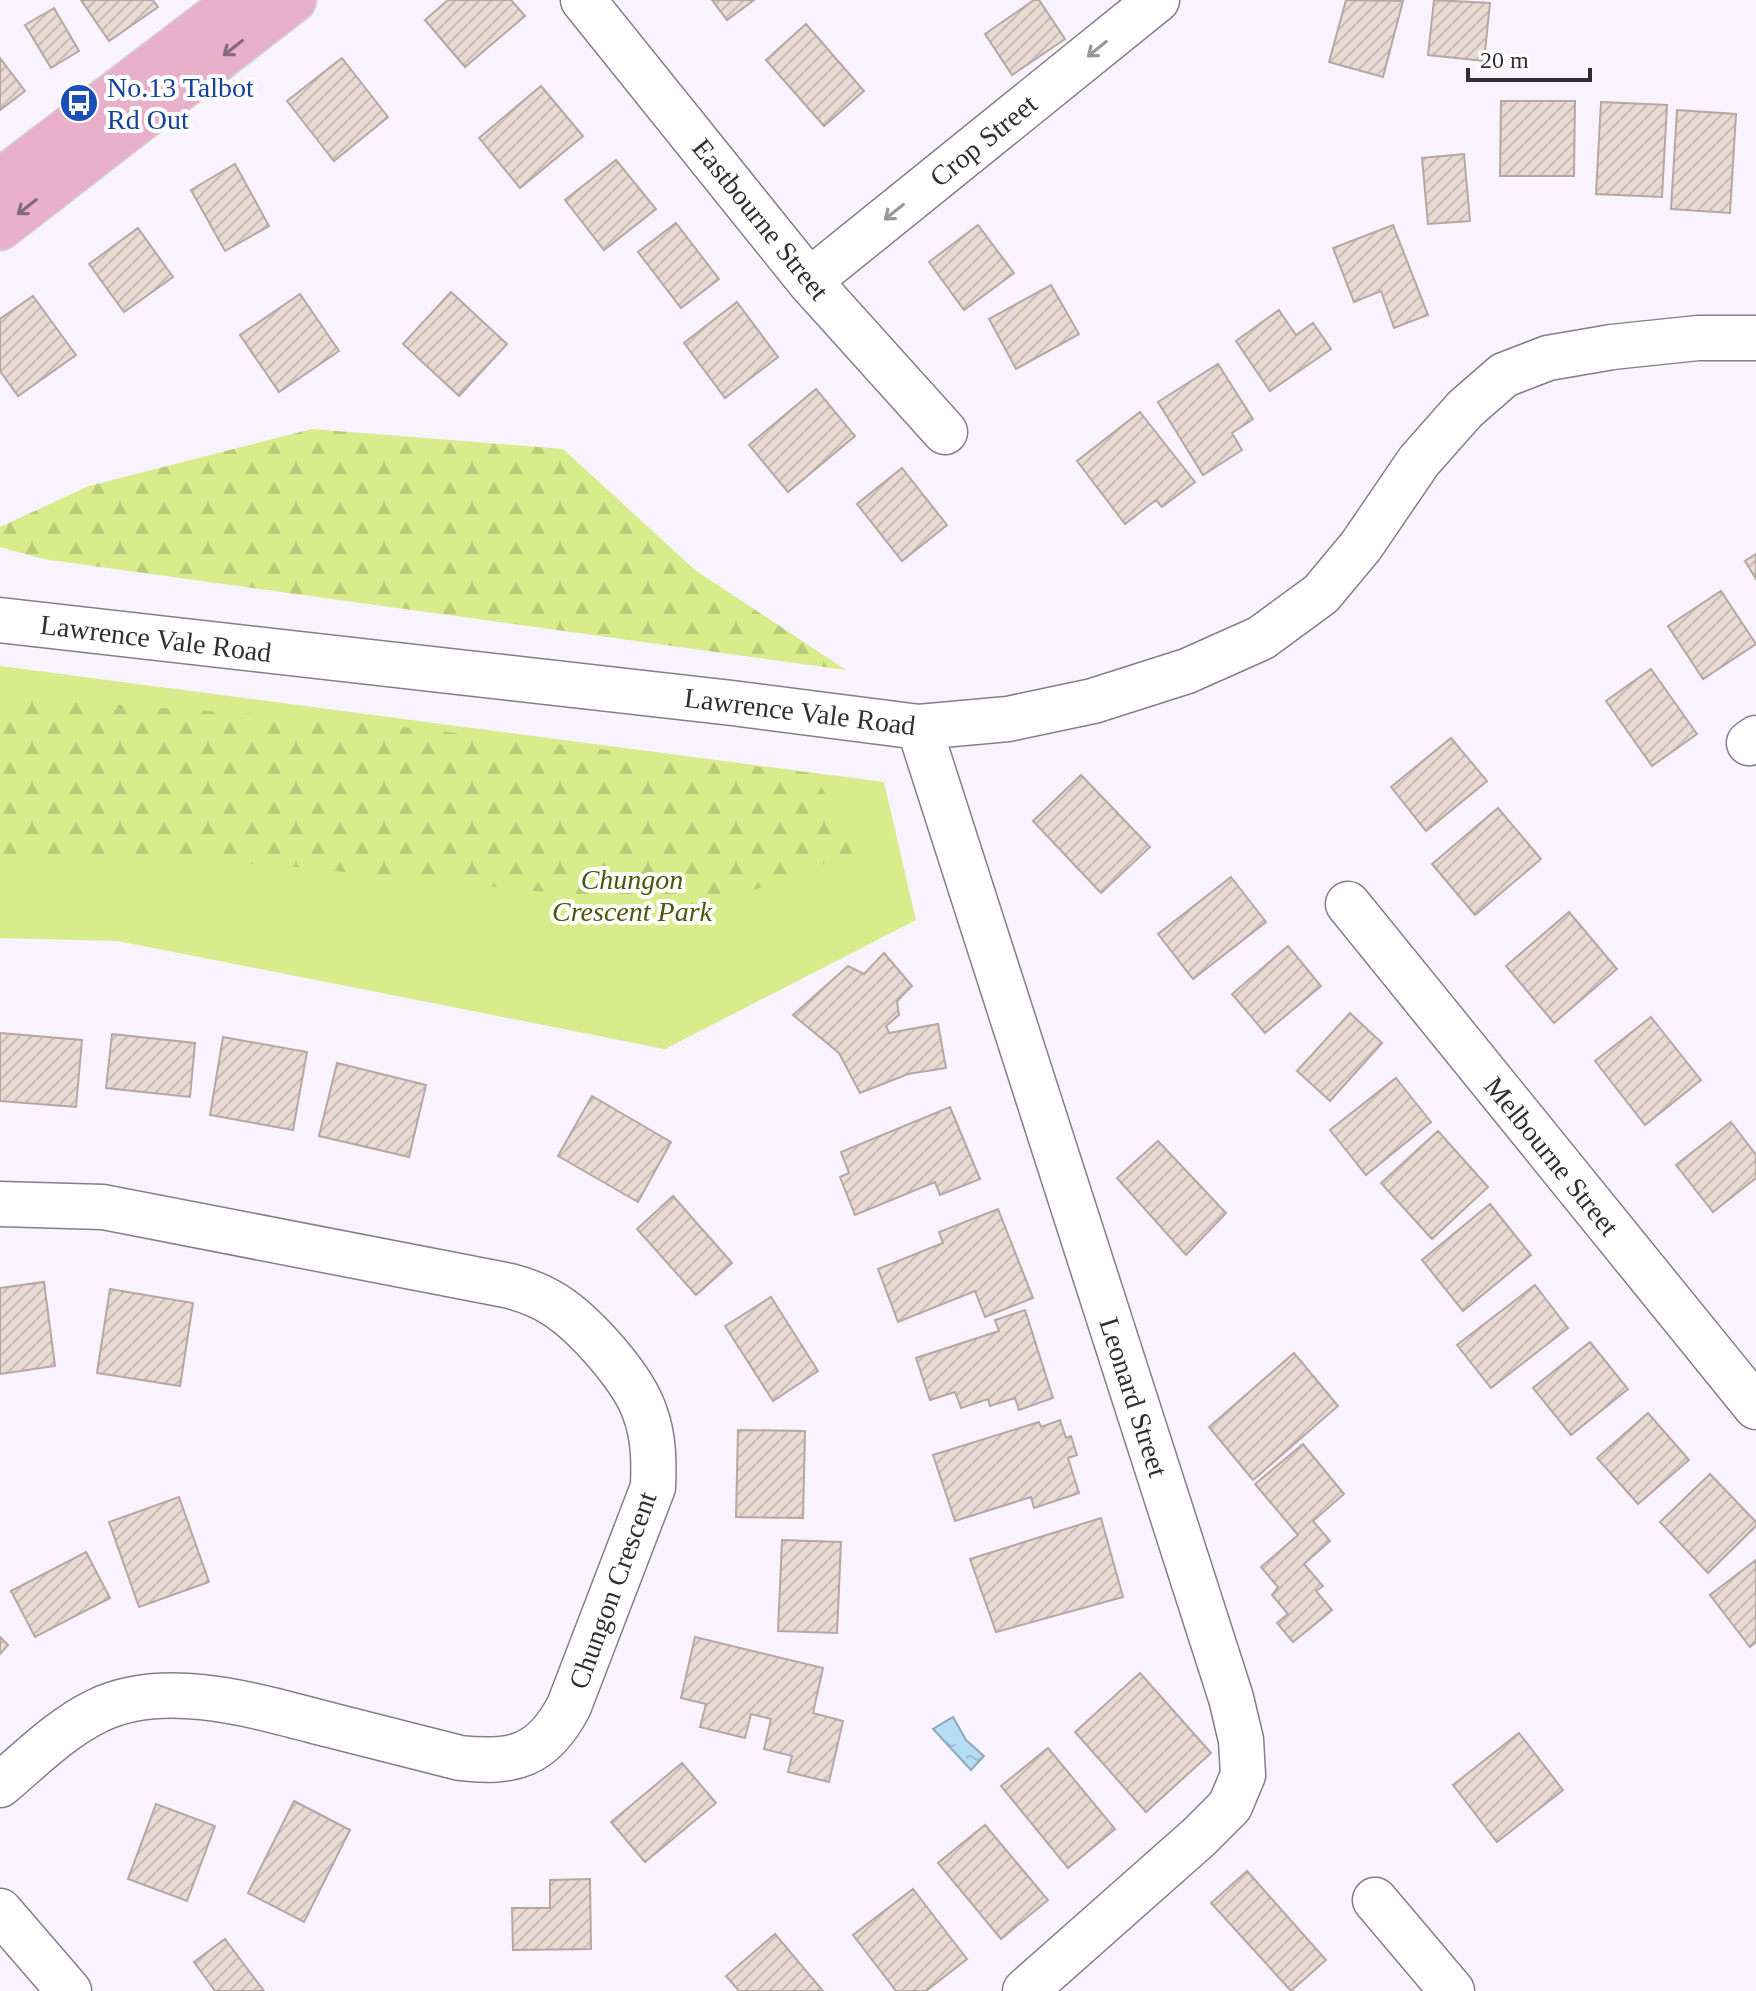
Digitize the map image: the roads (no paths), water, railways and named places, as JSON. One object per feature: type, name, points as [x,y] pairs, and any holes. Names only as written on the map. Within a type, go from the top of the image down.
[{"type":"main road","points":[[0,181],[238,0]]},
{"type":"main road","points":[[0,228],[294,0]]},
{"type":"street","name":"Eastbourne Street","points":[[583,0],[809,281],[945,432]]},
{"type":"street","name":"Crop Street","points":[[809,281],[1157,0]]},
{"type":"street","name":"Lawrence Vale Road","points":[[0,620],[919,727],[1008,719],[1093,701],[1187,671],[1261,638],[1321,594],[1361,546],[1419,461],[1465,409],[1504,375],[1548,358],[1612,347],[1698,338],[1756,338]]},
{"type":"street","name":"Leonard Street","points":[[919,727],[1221,1668],[1241,1740],[1243,1775],[1230,1806],[1025,1991]]},
{"type":"street","name":"Melbourne Street","points":[[1348,904],[1756,1407]]},
{"type":"street","name":"Chungon Crescent","points":[[0,1204],[103,1207],[531,1292],[573,1317],[633,1386],[645,1411],[654,1462],[653,1487],[569,1706],[559,1726],[545,1742],[530,1752],[491,1761],[460,1758],[236,1701],[164,1697],[128,1700],[98,1710],[64,1731],[0,1785]]},
{"type":"street","points":[[1375,1900],[1452,1991]]},
{"type":"street","points":[[0,1911],[69,1991]]},
{"type":"water","points":[[953,1717],[966,1740],[984,1756],[971,1770],[933,1729]]},
{"type":"place","name":"No.13 Talbot Rd Out","points":[[79,103]]},
{"type":"park label","name":"Chungon Crescent Park","points":[[632,895]]}]
